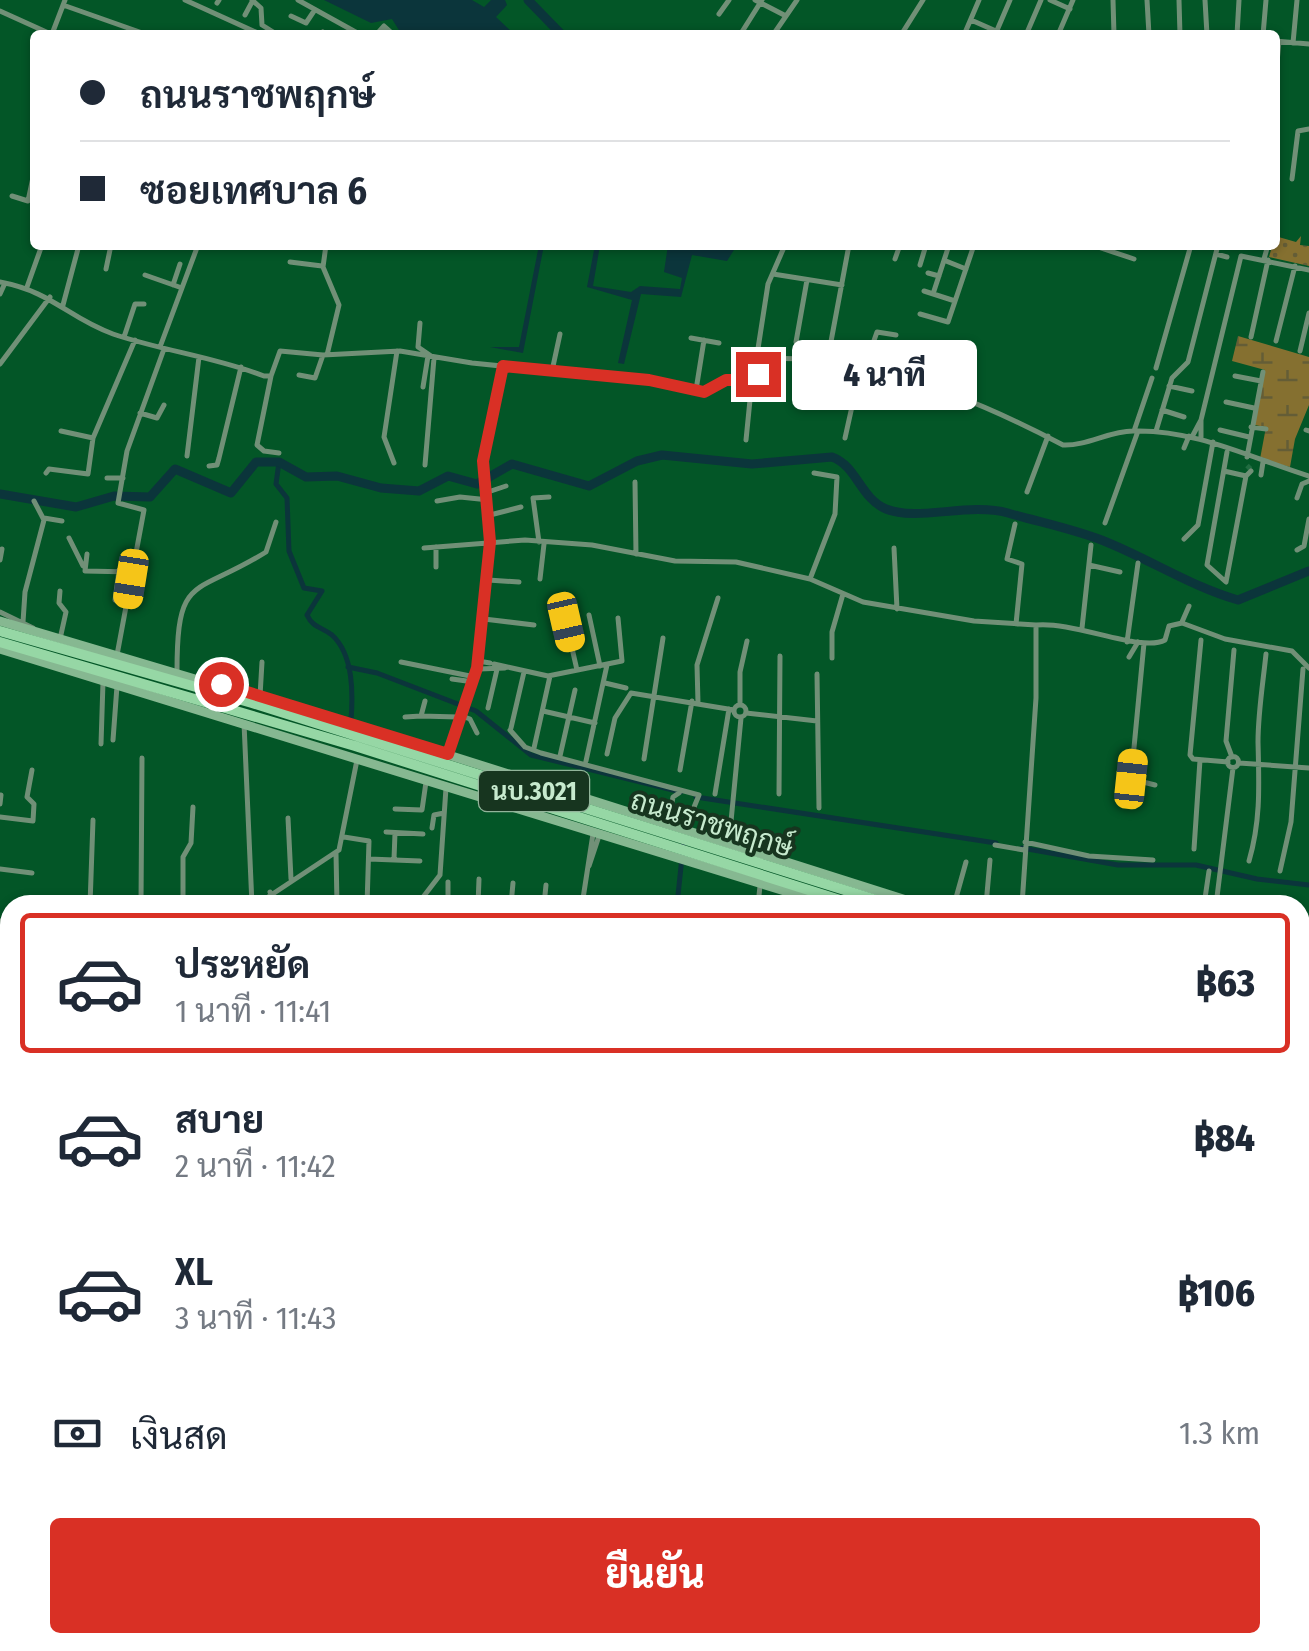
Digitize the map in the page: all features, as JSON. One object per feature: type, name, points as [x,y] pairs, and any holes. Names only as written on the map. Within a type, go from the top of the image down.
[{"type":"main road","name":"ถนนราชพฤกษ์","points":[[0,621],[117,656],[798,895]]},
{"type":"main road","name":"ถนนราชพฤกษ์","points":[[0,631],[260,696],[891,895]]},
{"type":"main road","name":"ถนนราชพฤกษ์","points":[[0,648],[194,699],[824,895]]},
{"type":"main road","points":[[0,648],[220,713]]},
{"type":"main road","points":[[194,699],[220,713]]},
{"type":"main road","name":"นบ.3021","points":[[220,713],[546,816],[594,824]]},
{"type":"main road","points":[[551,788],[594,824]]},
{"type":"main road","name":"ถนนราชพฤกษ์","points":[[594,824],[855,895]]},
{"type":"street","points":[[185,0],[251,30]]},
{"type":"street","points":[[246,15],[252,0],[261,8],[264,28],[268,30]]},
{"type":"street","points":[[298,0],[352,30]]},
{"type":"street","points":[[720,14],[729,0]]},
{"type":"street","points":[[776,30],[797,0]]},
{"type":"street","points":[[904,30],[922,0]]},
{"type":"street","points":[[966,30],[979,0]]},
{"type":"street","points":[[997,30],[1010,0]]},
{"type":"street","points":[[1028,30],[1041,0]]},
{"type":"street","points":[[1050,0],[1070,8]]},
{"type":"street","points":[[1060,30],[1073,0]]},
{"type":"street","points":[[1113,0],[1114,30]]},
{"type":"street","points":[[1147,0],[1149,30]]},
{"type":"street","points":[[1179,0],[1180,30]]},
{"type":"street","points":[[1205,0],[1207,30]]},
{"type":"street","points":[[1236,30],[1239,0]]},
{"type":"street","points":[[1263,30],[1266,0]]},
{"type":"street","points":[[1289,0],[1297,0],[1293,42]]},
{"type":"street","points":[[743,30],[759,1],[786,16]]},
{"type":"street","points":[[54,30],[64,2],[135,30]]},
{"type":"street","points":[[291,16],[306,23],[314,10]]},
{"type":"street","points":[[0,11],[41,30]]},
{"type":"street","points":[[970,20],[990,30]]},
{"type":"street","points":[[1280,41],[1309,44]]},
{"type":"street","points":[[1292,178],[1298,131],[1309,129]]},
{"type":"street","points":[[25,164],[30,166]]},
{"type":"street","points":[[12,196],[28,201],[30,192]]},
{"type":"street","points":[[28,287],[40,250]]},
{"type":"street","points":[[63,305],[77,250]]},
{"type":"street","points":[[106,269],[110,250]]},
{"type":"street","points":[[117,656],[144,510],[118,504],[122,478],[167,326],[196,250]]},
{"type":"street","points":[[299,375],[315,378],[339,299],[324,267],[326,250]]},
{"type":"street","points":[[755,368],[773,274],[782,250]]},
{"type":"street","points":[[827,363],[849,250]]},
{"type":"street","points":[[895,258],[898,250]]},
{"type":"street","points":[[920,264],[924,250]]},
{"type":"street","points":[[934,294],[948,250]]},
{"type":"street","points":[[920,314],[948,322],[972,250]]},
{"type":"street","points":[[1107,250],[1134,259]]},
{"type":"street","points":[[1156,368],[1191,250]]},
{"type":"street","points":[[1156,431],[1169,386],[1186,366],[1217,250]]},
{"type":"street","points":[[1251,338],[1267,250]]},
{"type":"street","points":[[1216,254],[1227,256]]},
{"type":"street","points":[[1202,439],[1201,420],[1241,256],[1309,270]]},
{"type":"street","points":[[944,261],[966,269]]},
{"type":"street","points":[[290,262],[324,267]]},
{"type":"street","points":[[173,285],[180,264]]},
{"type":"street","points":[[1276,342],[1295,266]]},
{"type":"street","points":[[928,273],[939,276]]},
{"type":"street","points":[[146,274],[182,288]]},
{"type":"street","points":[[773,274],[842,284]]},
{"type":"street","points":[[796,342],[807,280]]},
{"type":"street","points":[[0,294],[2,282],[28,287],[86,322],[124,337],[272,376]]},
{"type":"street","points":[[924,291],[955,301]]},
{"type":"street","points":[[0,364],[50,297]]},
{"type":"street","points":[[124,337],[134,304],[144,304]]},
{"type":"street","points":[[1300,350],[1309,313]]},
{"type":"street","points":[[155,322],[167,326]]},
{"type":"street","points":[[420,323],[418,346],[431,357]]},
{"type":"street","points":[[845,438],[863,366],[877,332],[896,335]]},
{"type":"street","points":[[552,371],[560,334]]},
{"type":"street","points":[[691,338],[720,343]]},
{"type":"street","points":[[46,473],[50,469],[86,475],[93,438],[135,340]]},
{"type":"street","points":[[696,390],[704,340]]},
{"type":"street","points":[[279,453],[264,451],[258,445],[272,376],[284,349],[325,355],[396,351],[710,392],[726,380],[752,380]]},
{"type":"street","points":[[394,463],[384,437],[396,351]]},
{"type":"street","points":[[188,456],[199,357]]},
{"type":"street","points":[[423,388],[431,357]]},
{"type":"street","points":[[425,465],[431,357]]},
{"type":"street","points":[[746,440],[752,380],[766,358],[863,366],[1013,417],[1066,446],[1136,431],[1191,436],[1213,442],[1261,475]]},
{"type":"street","points":[[448,754],[475,679],[484,620],[490,515],[484,470],[503,366]]},
{"type":"street","points":[[209,466],[216,465],[219,458],[241,367]]},
{"type":"street","points":[[1227,452],[1206,565],[1226,582],[1252,466],[1249,437],[1263,372]]},
{"type":"street","points":[[1235,376],[1260,381]]},
{"type":"street","points":[[1105,523],[1152,378]]},
{"type":"street","points":[[1169,386],[1192,391]]},
{"type":"street","points":[[1226,402],[1254,408]]},
{"type":"street","points":[[140,413],[158,417],[164,405]]},
{"type":"street","points":[[1162,410],[1184,417]]},
{"type":"street","points":[[1184,448],[1201,420]]},
{"type":"street","points":[[1251,427],[1266,429]]},
{"type":"street","points":[[1220,430],[1249,437]]},
{"type":"street","points":[[61,431],[93,438]]},
{"type":"street","points":[[1027,492],[1048,436]]},
{"type":"street","points":[[1184,539],[1198,525],[1213,442]]},
{"type":"street","points":[[1224,471],[1252,466],[1309,478]]},
{"type":"street","points":[[810,579],[839,496],[834,474],[814,474]]},
{"type":"street","points":[[106,478],[122,478]]},
{"type":"street","points":[[1297,498],[1309,478]]},
{"type":"street","points":[[636,482],[636,554]]},
{"type":"street","points":[[487,489],[506,486]]},
{"type":"street","points":[[436,501],[460,497],[489,500]]},
{"type":"street","points":[[540,579],[542,543],[533,498],[549,497]]},
{"type":"street","points":[[23,622],[25,592],[44,518],[34,501]]},
{"type":"street","points":[[490,515],[521,507]]},
{"type":"street","points":[[44,518],[62,521]]},
{"type":"street","points":[[1297,550],[1304,546],[1309,520]]},
{"type":"street","points":[[177,677],[177,621],[182,606],[210,577],[266,552],[276,522]]},
{"type":"street","points":[[1016,524],[1007,559],[1022,564],[1016,624]]},
{"type":"street","points":[[69,538],[84,567],[101,574],[132,572]]},
{"type":"street","points":[[424,548],[490,542],[580,543],[636,554],[736,562],[810,579],[843,594],[897,609],[1082,628],[1127,642],[1163,642],[1169,626],[1182,624],[1225,639],[1292,651],[1306,669],[1280,870]]},
{"type":"street","points":[[1082,628],[1091,545]]},
{"type":"street","points":[[436,547],[436,567]]},
{"type":"street","points":[[0,560],[2,548]]},
{"type":"street","points":[[894,548],[897,609]]},
{"type":"street","points":[[84,567],[87,554]]},
{"type":"street","points":[[1127,642],[1138,562]]},
{"type":"street","points":[[1089,566],[1120,572]]},
{"type":"street","points":[[119,570],[114,600],[126,606]]},
{"type":"street","points":[[488,580],[519,582]]},
{"type":"street","points":[[60,592],[59,603],[66,612],[60,639]]},
{"type":"street","points":[[832,658],[832,632],[843,594]]},
{"type":"street","points":[[680,770],[695,702],[697,665],[718,598]]},
{"type":"street","points":[[1182,624],[1188,606]]},
{"type":"street","points":[[0,612],[44,634]]},
{"type":"street","points":[[526,614],[526,624]]},
{"type":"street","points":[[586,760],[605,683],[590,615]]},
{"type":"street","points":[[477,665],[550,676],[604,666],[624,657],[618,618]]},
{"type":"street","points":[[484,620],[534,625]]},
{"type":"street","points":[[566,622],[578,670]]},
{"type":"street","points":[[1022,895],[1036,698],[1036,625]]},
{"type":"street","points":[[644,759],[663,638]]},
{"type":"street","points":[[1201,640],[1190,754],[1200,760],[1309,768]]},
{"type":"street","points":[[715,794],[747,641]]},
{"type":"street","points":[[1129,657],[1141,642]]},
{"type":"street","points":[[1141,642],[1131,779],[1154,785]]},
{"type":"street","points":[[1217,895],[1233,762],[1226,741],[1234,650]]},
{"type":"street","points":[[1249,861],[1257,832],[1262,764],[1258,744],[1266,654]]},
{"type":"street","points":[[780,656],[780,794]]},
{"type":"street","points":[[260,696],[262,662]]},
{"type":"street","points":[[401,662],[475,679]]},
{"type":"street","points":[[488,708],[496,666]]},
{"type":"street","points":[[524,672],[510,729],[526,747],[699,796],[686,829]]},
{"type":"street","points":[[817,674],[819,808]]},
{"type":"street","points":[[534,748],[550,676]]},
{"type":"street","points":[[101,744],[103,679]]},
{"type":"street","points":[[452,679],[475,679]]},
{"type":"street","points":[[113,740],[117,682]]},
{"type":"street","points":[[605,683],[626,688]]},
{"type":"street","points":[[560,756],[574,690]]},
{"type":"street","points":[[607,754],[614,718],[631,692],[734,708],[743,715],[818,721]]},
{"type":"street","points":[[421,716],[425,701]]},
{"type":"street","points":[[543,711],[596,723]]},
{"type":"street","points":[[405,717],[460,714],[470,718],[477,733]]},
{"type":"street","points":[[729,842],[743,715]]},
{"type":"street","points":[[244,721],[253,895]]},
{"type":"street","points":[[337,895],[336,853],[344,837],[350,784],[358,757]]},
{"type":"street","points":[[141,895],[142,758]]},
{"type":"street","points":[[1194,849],[1200,760]]},
{"type":"street","points":[[0,817],[33,820],[34,804],[27,798],[32,770]]},
{"type":"street","points":[[551,788],[563,773]]},
{"type":"street","points":[[396,809],[422,810],[426,778]]},
{"type":"street","points":[[424,895],[440,874],[447,785]]},
{"type":"street","points":[[668,823],[673,797],[679,793]]},
{"type":"street","points":[[0,804],[1,795]]},
{"type":"street","points":[[182,895],[183,858],[191,842],[193,807]]},
{"type":"street","points":[[432,828],[434,815],[444,813]]},
{"type":"street","points":[[288,818],[291,879]]},
{"type":"street","points":[[90,895],[93,820]]},
{"type":"street","points":[[584,895],[594,824]]},
{"type":"street","points":[[386,832],[423,834]]},
{"type":"street","points":[[394,860],[395,832]]},
{"type":"street","points":[[344,837],[368,839],[367,895]]},
{"type":"street","points":[[995,844],[1153,860]]},
{"type":"street","points":[[268,894],[336,853]]},
{"type":"street","points":[[369,859],[420,860]]},
{"type":"street","points":[[987,895],[990,860]]},
{"type":"street","points":[[957,895],[966,862]]},
{"type":"street","points":[[0,869],[32,873]]},
{"type":"street","points":[[1205,895],[1209,871]]},
{"type":"street","points":[[478,895],[479,879]]},
{"type":"street","points":[[448,882],[448,895]]},
{"type":"street","points":[[512,895],[513,883]]},
{"type":"street","points":[[759,895],[760,883]]},
{"type":"street","points":[[545,895],[546,885]]},
{"type":"green space","points":[[1301,236],[1300,245],[1309,246],[1309,266],[1269,257],[1271,250],[1280,250],[1280,237],[1296,242]]},
{"type":"green space","points":[[1238,336],[1309,357],[1309,405],[1295,439],[1290,467],[1260,459],[1266,427],[1254,425],[1265,370],[1232,361]]},
{"type":"water","points":[[324,0],[472,0],[484,7],[491,0],[505,0],[507,5],[496,17],[510,30],[399,30],[392,19],[371,23]]},
{"type":"water","points":[[538,250],[543,250],[523,353],[490,347],[519,347]]},
{"type":"water","points":[[594,250],[599,250],[593,286],[631,292],[640,286],[680,289],[682,278],[664,272],[667,250],[734,250],[727,261],[692,255],[681,297],[641,294],[624,364],[618,363],[632,300],[587,287]]},
{"type":"waterway","points":[[528,0],[557,30]]},
{"type":"waterway","points":[[0,494],[76,507],[114,496],[150,497],[175,469],[231,493],[256,462],[279,462],[306,477],[337,476],[381,488],[419,491],[448,476],[477,484],[512,464],[589,486],[637,461],[662,455],[752,464],[832,457],[847,467],[870,498],[886,509],[913,514],[977,510],[1008,513],[1104,541],[1238,600],[1309,571]]},
{"type":"waterway","points":[[279,462],[276,484],[287,498],[289,551],[304,588],[322,591],[307,615],[309,619],[332,635],[345,653],[352,688],[351,721]]},
{"type":"waterway","points":[[348,667],[377,673],[476,711],[531,755],[681,792]]},
{"type":"waterway","points":[[696,797],[996,843]]},
{"type":"waterway","points":[[678,895],[684,838]]},
{"type":"waterway","points":[[1022,848],[1118,865],[1196,865],[1257,879],[1309,885]]},
{"type":"tunnel","points":[[1247,469],[1251,465]]},
{"type":"route","points":[[221,684],[448,754],[477,668],[490,542],[483,461],[503,366],[649,380],[704,392],[710,392],[720,382],[752,380],[758,374]]}]
